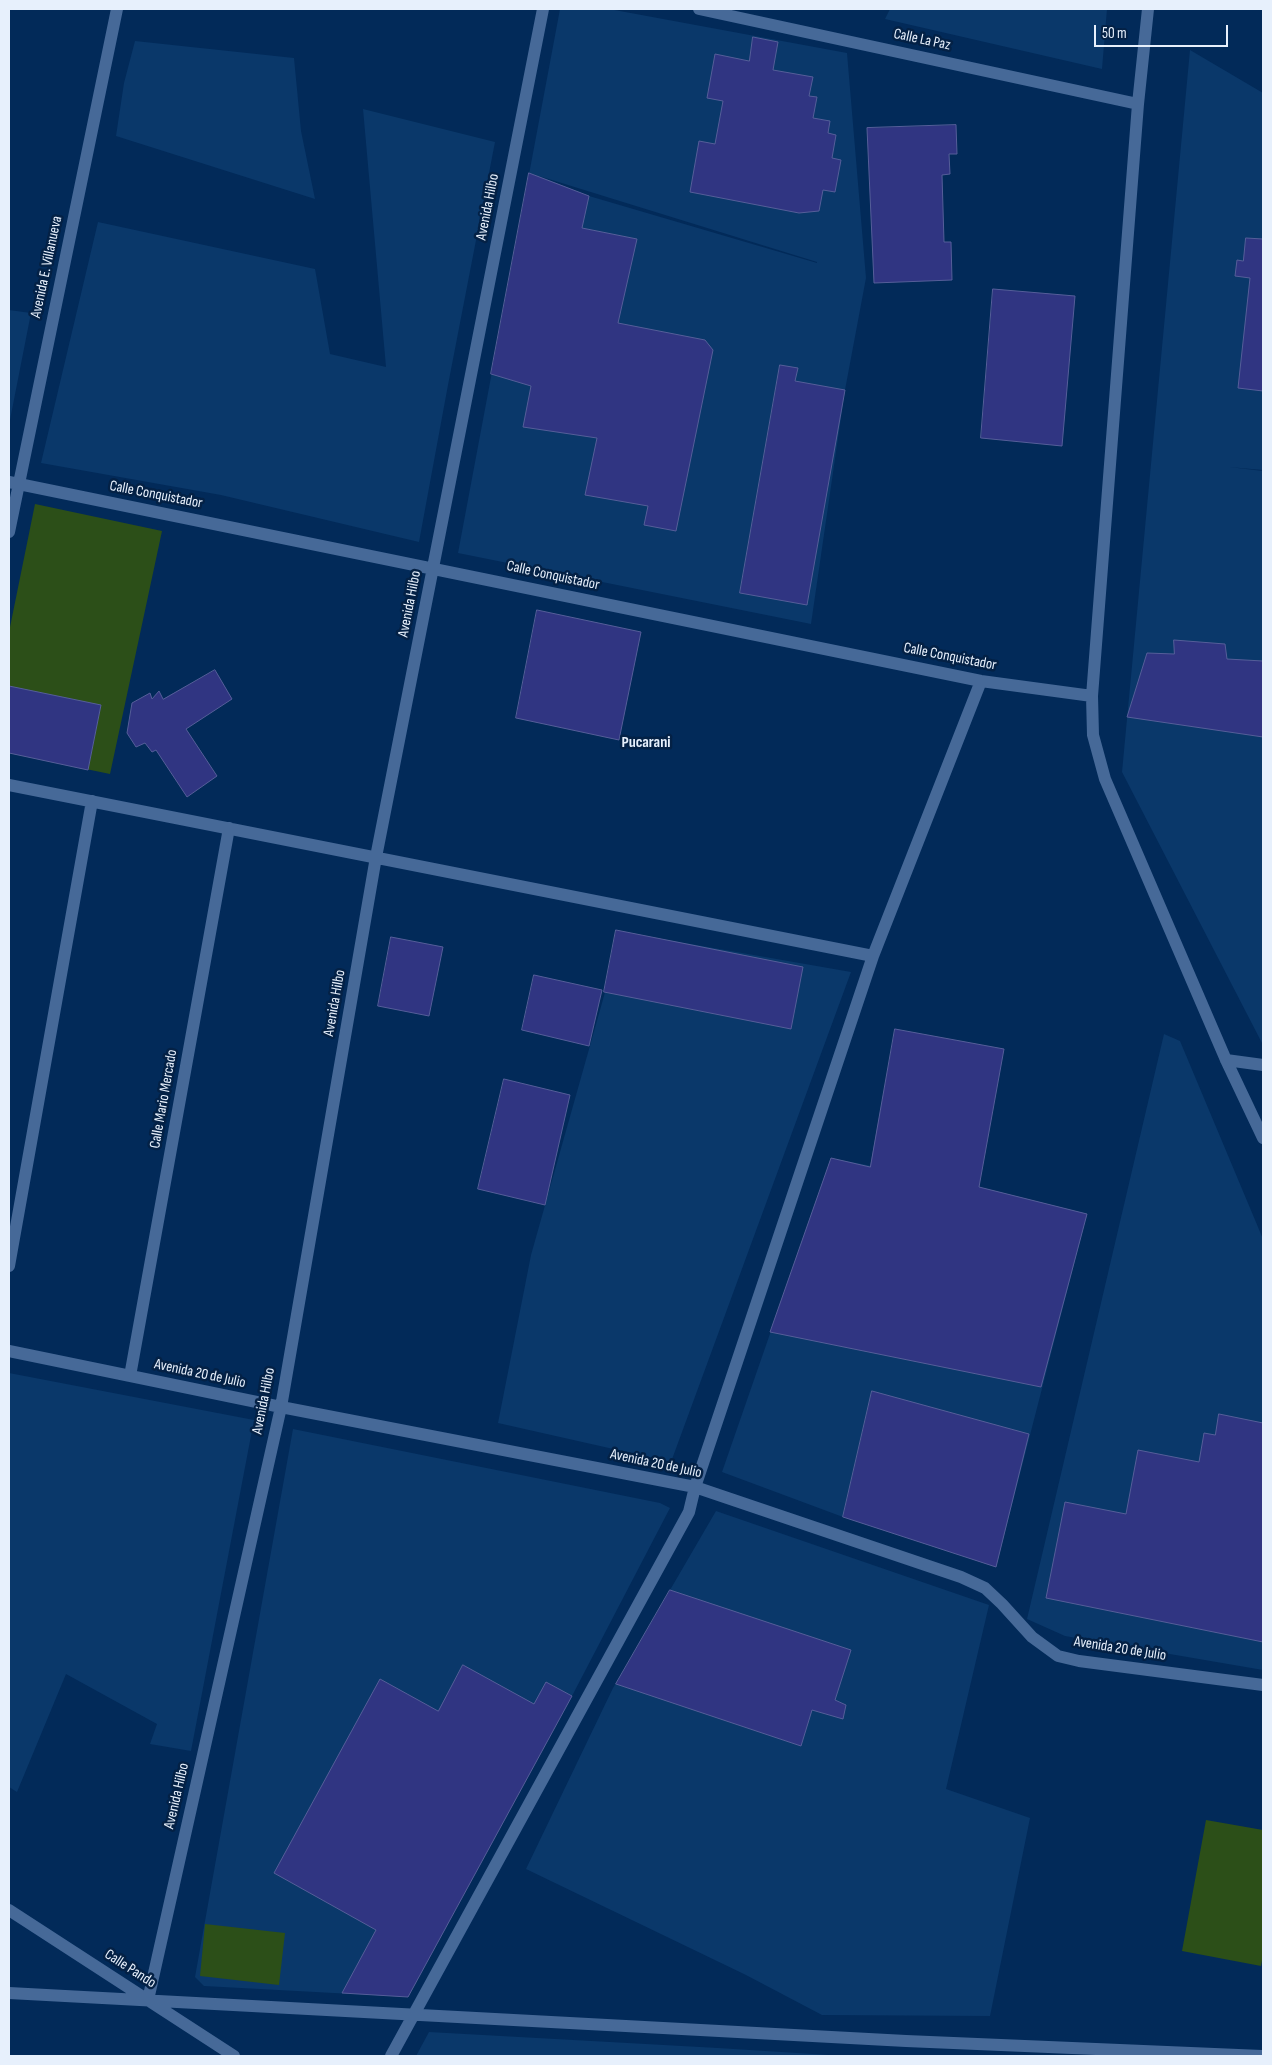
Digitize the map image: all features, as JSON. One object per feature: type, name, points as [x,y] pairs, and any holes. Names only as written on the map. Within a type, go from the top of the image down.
[{"type":"street","name":"Avenida E. Villanueva","points":[[9,532],[14,483],[117,9]]},
{"type":"street","name":"Avenida Hilbo","points":[[148,2000],[281,1407],[376,858],[543,9]]},
{"type":"street","name":"Calle La Paz","points":[[700,9],[1138,104]]},
{"type":"street","points":[[1148,9],[1138,104],[1092,696],[1092,735],[1105,780],[1226,1060],[1263,1138]]},
{"type":"street","name":"Calle Conquistador","points":[[14,483],[434,567],[981,681],[1092,696]]},
{"type":"street","points":[[391,2056],[689,1512],[695,1487],[873,956],[981,681]]},
{"type":"street","points":[[9,785],[873,956]]},
{"type":"street","points":[[9,1266],[92,801]]},
{"type":"street","name":"Calle Mario Mercado","points":[[130,1376],[229,828]]},
{"type":"street","points":[[1226,1060],[1263,1064]]},
{"type":"street","name":"Avenida 20 de Julio","points":[[9,1351],[281,1407],[695,1487],[962,1577],[985,1588],[1032,1637],[1058,1656],[1079,1661],[1263,1685]]},
{"type":"street","name":"Calle Pando","points":[[9,1910],[234,2056]]},
{"type":"street","points":[[9,1993],[906,2041],[1262,2056]]},
{"type":"shaded area","points":[[560,9],[609,9],[847,53],[866,278],[845,390],[811,624],[458,553]],"holes":[[[539,176],[817,262],[589,196]]]},
{"type":"shaded area","points":[[890,9],[1107,9],[1102,69],[885,19]]},
{"type":"shaded area","points":[[135,41],[294,58],[301,131],[315,199],[116,136],[124,83]]},
{"type":"shaded area","points":[[1190,50],[1263,93],[1263,470],[1229,467],[1263,471],[1263,1045],[1122,772]]},
{"type":"shaded area","points":[[363,109],[495,142],[419,542],[221,495],[41,463],[98,222],[315,269],[330,354],[386,367]]},
{"type":"shaded area","points":[[9,310],[31,313],[9,425]]},
{"type":"shaded area","points":[[622,932],[851,972],[671,1462],[498,1423],[531,1255]]},
{"type":"shaded area","points":[[1164,1034],[1180,1041],[1263,1239],[1263,1670],[1065,1636],[1027,1619]]},
{"type":"shaded area","points":[[831,1158],[979,1187],[1087,1214],[996,1567],[843,1517],[722,1472]]},
{"type":"shaded area","points":[[9,1373],[254,1420],[191,1751],[150,1744],[157,1724],[66,1674],[17,1792],[9,1787]]},
{"type":"shaded area","points":[[293,1429],[660,1503],[670,1508],[572,1696],[408,1997],[204,1986],[195,1977]]},
{"type":"shaded area","points":[[716,1511],[989,1605],[946,1789],[1030,1818],[990,2016],[822,2015],[746,1975],[526,1869],[613,1688]]},
{"type":"shaded area","points":[[429,2032],[718,2048],[829,2055],[416,2056]]},
{"type":"green space","points":[[35,504],[162,531],[110,774],[9,753],[9,632]]},
{"type":"green space","points":[[1206,1820],[1263,1830],[1263,1955],[1261,1966],[1182,1951]]},
{"type":"green space","points":[[205,1924],[285,1933],[279,1985],[200,1976]]},
{"type":"building","points":[[753,37],[778,42],[773,70],[813,77],[809,96],[817,97],[813,118],[830,121],[828,133],[836,135],[832,158],[841,160],[835,192],[823,190],[819,211],[799,213],[690,192],[699,141],[715,144],[723,101],[707,98],[715,54],[749,61]]},
{"type":"building","points":[[956,125],[957,154],[949,154],[950,174],[942,175],[944,242],[951,242],[952,280],[874,283],[867,128]]},
{"type":"building","points":[[529,173],[589,196],[582,228],[637,239],[618,323],[705,340],[713,350],[676,531],[644,525],[648,506],[585,495],[597,438],[523,427],[531,386],[491,374]]},
{"type":"building","points":[[1246,238],[1263,239],[1263,391],[1238,388],[1250,278],[1235,276],[1237,260],[1243,261]]},
{"type":"building","points":[[993,289],[1075,296],[1062,446],[981,438]]},
{"type":"building","points":[[780,365],[798,368],[795,381],[845,390],[807,605],[740,593]]},
{"type":"building","points":[[537,610],[641,632],[619,740],[516,718]]},
{"type":"building","points":[[1174,640],[1225,644],[1227,659],[1263,661],[1263,737],[1127,717],[1147,653],[1174,654]]},
{"type":"building","points":[[215,670],[232,699],[186,729],[217,776],[187,797],[156,750],[152,752],[145,743],[136,747],[127,733],[132,703],[150,693],[152,699],[159,691],[163,699]]},
{"type":"building","points":[[9,686],[101,705],[88,770],[9,753]]},
{"type":"building","points":[[616,930],[803,967],[791,1029],[604,992]]},
{"type":"building","points":[[391,937],[443,947],[429,1016],[378,1006]]},
{"type":"building","points":[[534,975],[602,990],[589,1046],[522,1030]]},
{"type":"building","points":[[895,1029],[1004,1049],[979,1187],[1087,1214],[1041,1387],[770,1332],[831,1158],[870,1167]]},
{"type":"building","points":[[504,1079],[570,1095],[545,1205],[478,1189]]},
{"type":"building","points":[[872,1391],[1029,1434],[996,1567],[843,1517]]},
{"type":"building","points":[[1219,1414],[1263,1423],[1263,1642],[1046,1598],[1065,1502],[1126,1514],[1138,1450],[1199,1462],[1204,1433],[1215,1435]]},
{"type":"building","points":[[670,1590],[851,1650],[835,1700],[846,1705],[843,1719],[812,1710],[801,1746],[616,1684]]},
{"type":"building","points":[[463,1665],[534,1704],[546,1682],[572,1696],[408,1997],[342,1993],[376,1930],[274,1873],[380,1679],[438,1711]]},
{"type":"district","name":"Pucarani","points":[[646,743]]}]
